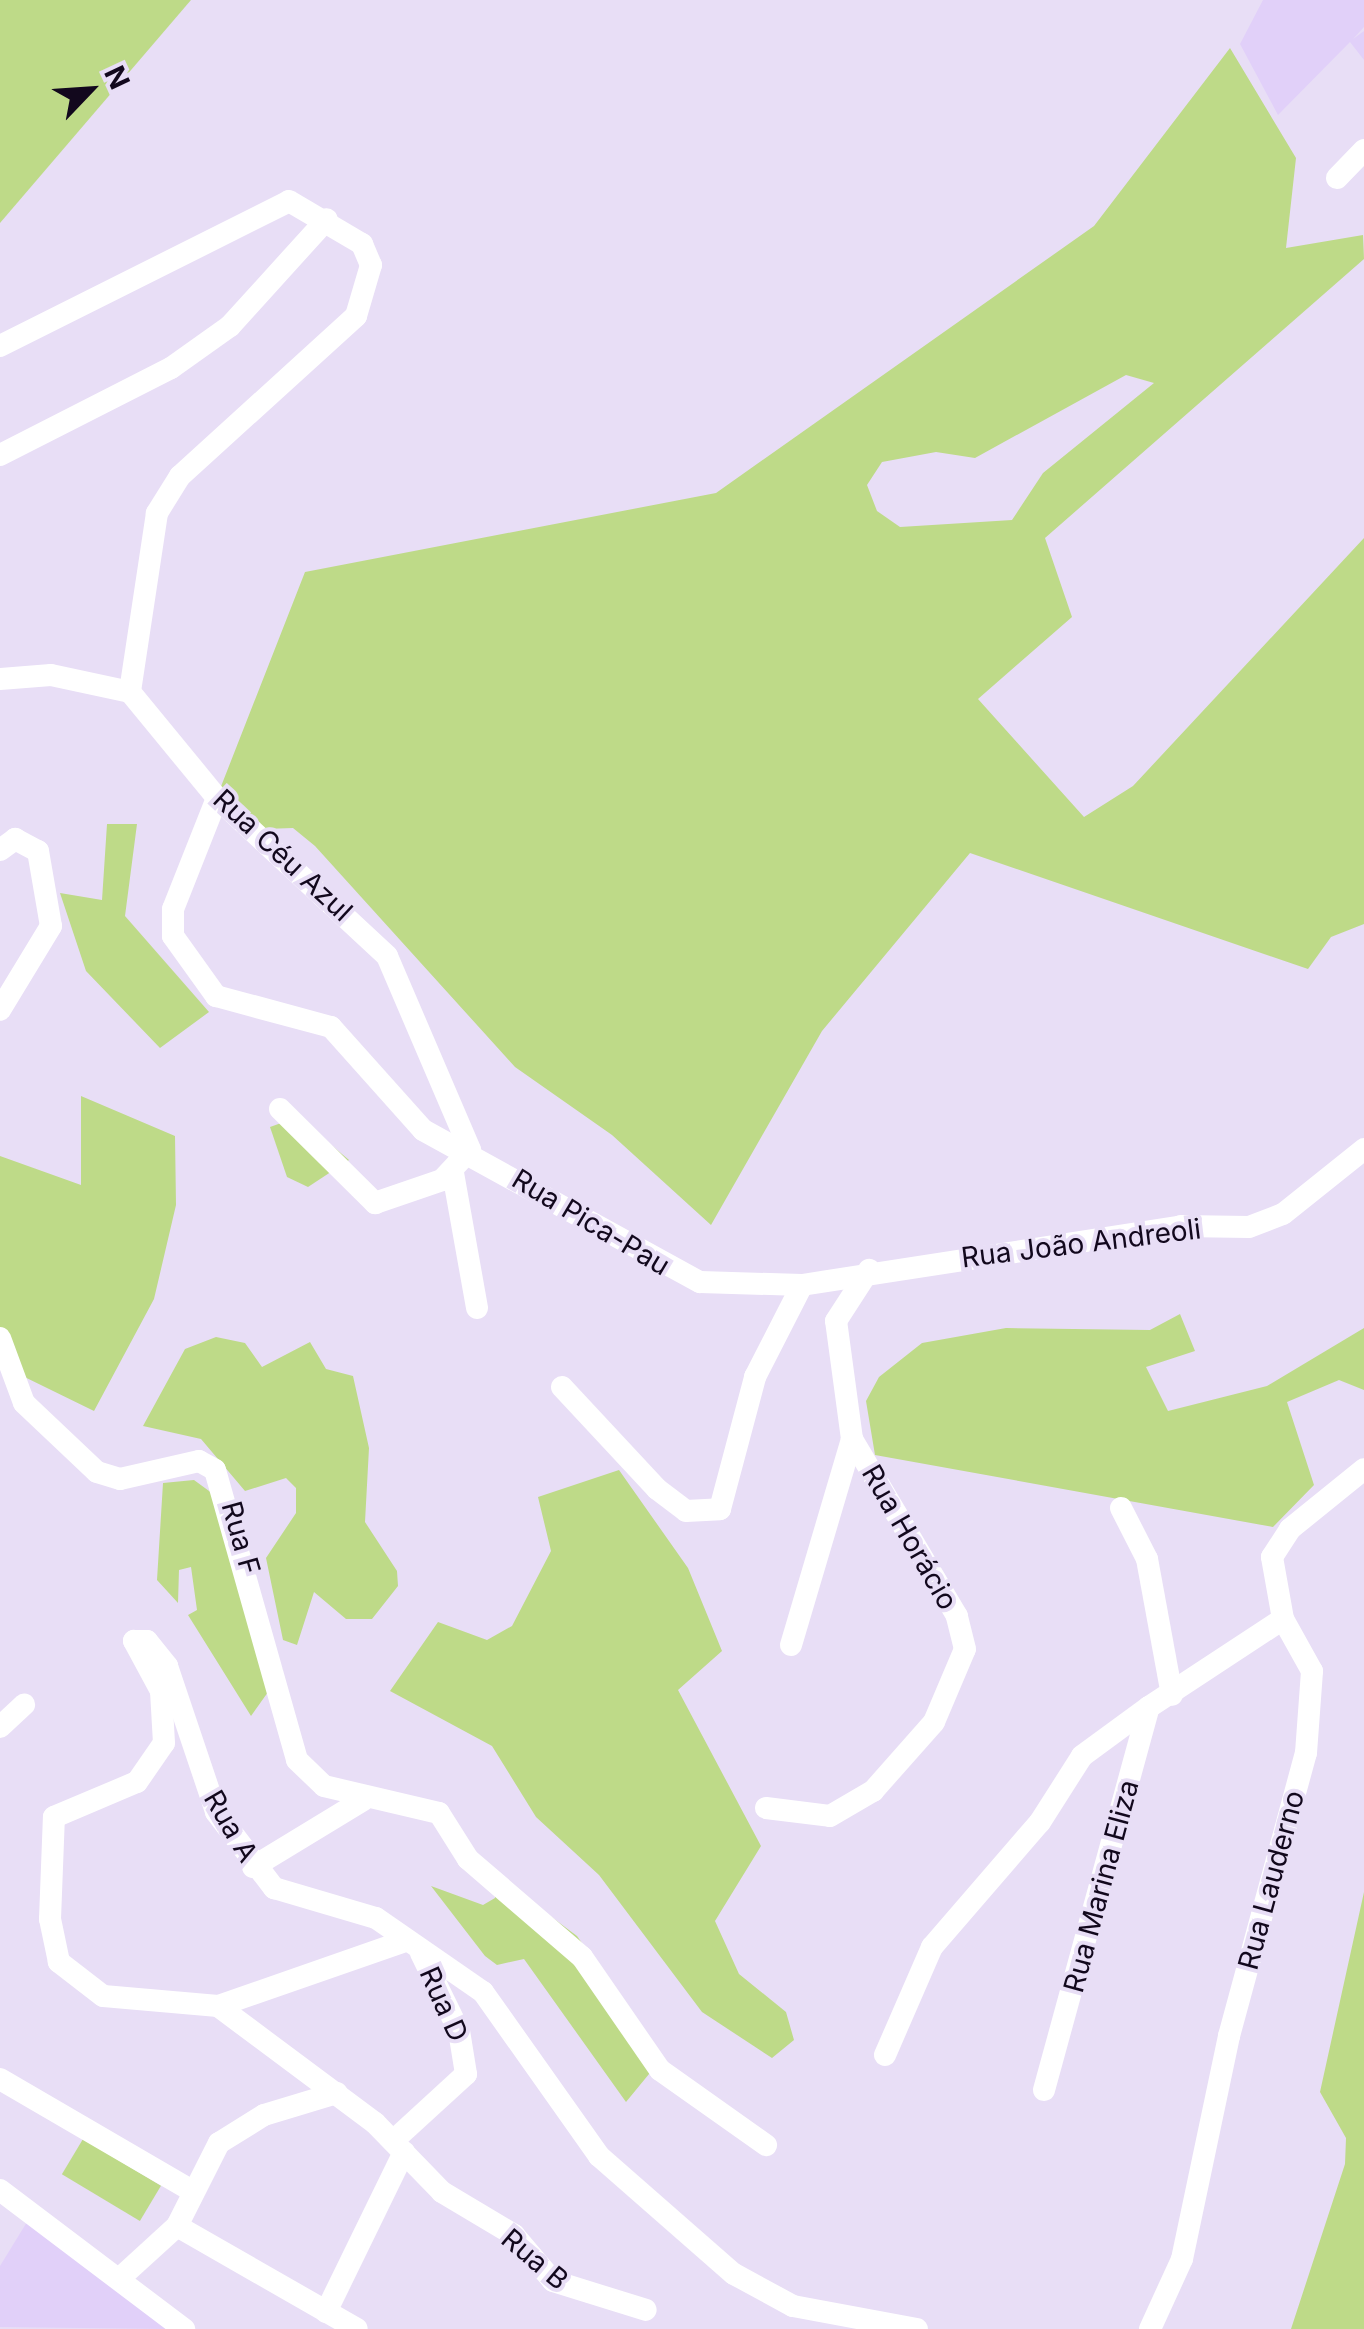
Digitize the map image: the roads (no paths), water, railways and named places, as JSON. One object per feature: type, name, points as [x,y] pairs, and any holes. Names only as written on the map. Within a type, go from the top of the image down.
[{"type":"street","points":[[1337,178],[1364,150]]},
{"type":"street","points":[[0,346],[269,206],[288,201],[326,219],[362,244],[370,290],[356,316],[180,476],[157,513],[130,692],[50,675],[0,679]]},
{"type":"street","points":[[0,455],[171,368],[230,326],[326,219]]},
{"type":"street","name":"Rua Céu Azul","points":[[130,692],[217,798],[387,956],[470,1150]]},
{"type":"street","name":"Rua Pica-Pau","points":[[217,798],[173,909],[184,963],[216,996],[332,1027],[422,1130],[470,1150],[669,1272],[700,1282],[802,1285],[834,1277]]},
{"type":"street","points":[[0,850],[30,840],[51,884],[51,926],[0,1010]]},
{"type":"street","points":[[280,1109],[375,1204],[453,1172],[470,1150]]},
{"type":"street","name":"Rua João Andreoli","points":[[834,1277],[1181,1226],[1249,1227],[1283,1214],[1364,1150]]},
{"type":"street","points":[[453,1172],[478,1308]]},
{"type":"street","points":[[791,1644],[852,1440],[834,1341],[847,1298],[869,1270]]},
{"type":"street","points":[[562,1387],[657,1489],[686,1511],[720,1510],[755,1377],[802,1285]]},
{"type":"street","name":"Rua F","points":[[0,1338],[24,1403],[97,1472],[120,1479],[199,1461],[215,1470],[297,1760],[324,1786],[363,1800],[439,1813],[468,1859],[582,1958],[660,2070],[766,2146]]},
{"type":"street","name":"Rua Horácio","points":[[766,1808],[830,1816],[873,1791],[934,1722],[965,1649],[957,1616],[852,1440]]},
{"type":"street","name":"Rua Lauderno","points":[[1150,2329],[1182,2259],[1229,2036],[1306,1753],[1312,1671],[1282,1619],[1272,1557],[1290,1528],[1364,1469]]},
{"type":"street","points":[[1122,1508],[1147,1559],[1172,1695]]},
{"type":"street","points":[[885,2055],[932,1947],[1040,1822],[1082,1756],[1148,1707],[1172,1695],[1282,1619]]},
{"type":"street","name":"Rua A","points":[[218,2006],[103,1996],[77,1982],[52,1943],[54,1817],[137,1782],[164,1743],[162,1691],[134,1640],[148,1641],[167,1666],[216,1812],[253,1867],[296,1902],[376,1918],[483,1992],[599,2156],[734,2274],[792,2306],[917,2329]]},
{"type":"street","points":[[0,1727],[24,1705]]},
{"type":"street","name":"Rua Marina Eliza","points":[[1044,2090],[1148,1707]]},
{"type":"street","points":[[253,1867],[363,1800]]},
{"type":"street","points":[[218,2006],[413,1947]]},
{"type":"street","name":"Rua D","points":[[326,2312],[398,2147],[466,2074],[459,2031],[413,1947]]},
{"type":"street","name":"Rua B","points":[[218,2006],[337,2093],[442,2192],[514,2236],[553,2282],[646,2310]]},
{"type":"street","points":[[0,2079],[190,2189]]},
{"type":"street","points":[[120,2278],[178,2226],[190,2189],[240,2127],[337,2093]]},
{"type":"street","points":[[0,2190],[184,2329]]},
{"type":"street","points":[[178,2226],[358,2329]]}]
